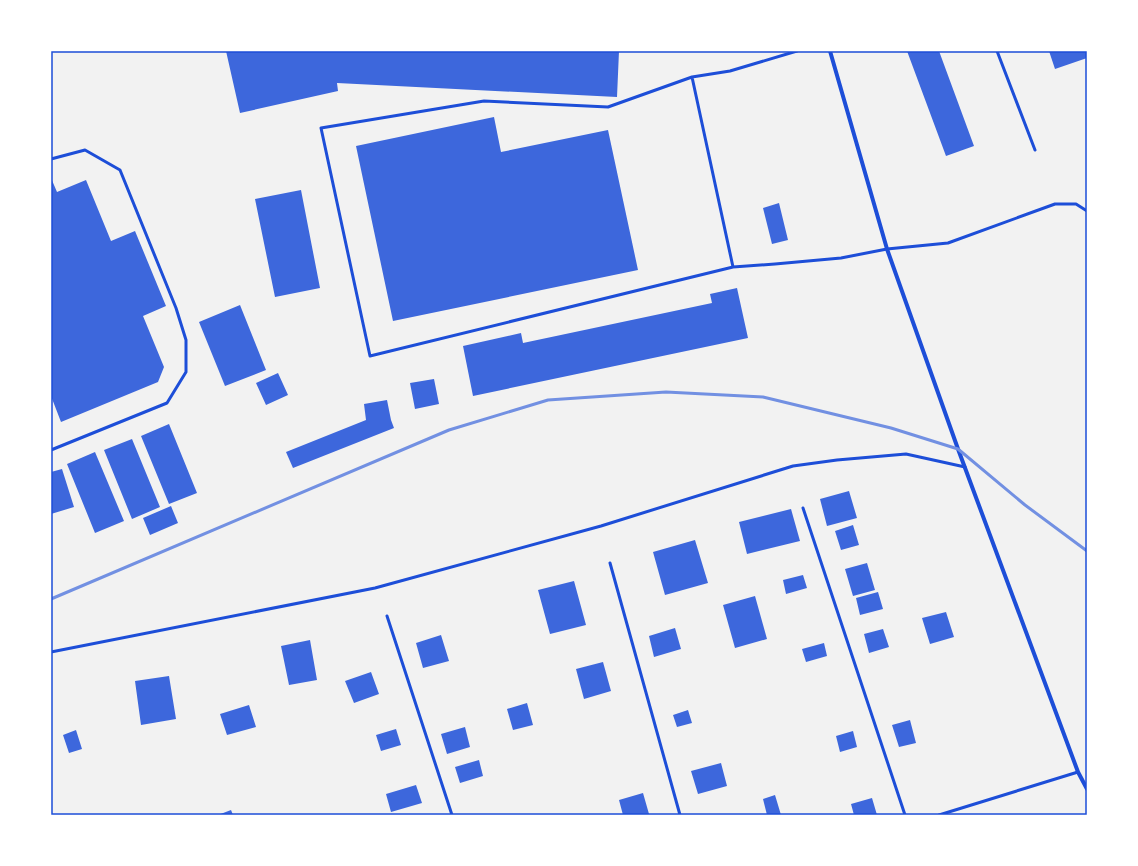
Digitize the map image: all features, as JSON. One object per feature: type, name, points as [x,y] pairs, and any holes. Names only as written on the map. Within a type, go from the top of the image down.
[{"type":"street","points":[[830,51],[887,250],[1078,772],[1087,788]]},
{"type":"lane","points":[[797,51],[730,71],[692,77],[608,106],[484,101],[321,128],[370,356],[733,267],[841,258],[887,250],[948,243],[1054,204],[1076,204],[1087,211]]},
{"type":"lane","points":[[997,51],[1035,150]]},
{"type":"lane","points":[[692,77],[733,267]]},
{"type":"lane","points":[[51,159],[85,150],[120,170],[176,308],[186,340],[186,372],[167,403],[51,450]]},
{"type":"lane","points":[[51,652],[375,588],[601,526],[793,466],[837,460],[906,454],[966,466]]},
{"type":"lane","points":[[803,508],[905,815]]},
{"type":"lane","points":[[610,563],[680,815]]},
{"type":"lane","points":[[387,616],[452,815]]},
{"type":"lane","points":[[940,815],[1078,772]]},
{"type":"building","points":[[226,51],[619,51],[617,97],[337,83],[338,91],[240,113]]},
{"type":"building","points":[[907,51],[939,51],[974,146],[946,156]]},
{"type":"building","points":[[1049,51],[1087,51],[1087,58],[1055,69]]},
{"type":"building","points":[[494,117],[501,152],[608,130],[638,270],[393,321],[356,146]]},
{"type":"building","points":[[51,178],[57,192],[86,180],[111,241],[135,231],[166,306],[143,316],[164,367],[158,382],[61,422],[51,396]]},
{"type":"building","points":[[301,190],[320,288],[275,297],[255,199]]},
{"type":"building","points":[[779,203],[788,240],[772,244],[763,208]]},
{"type":"building","points":[[737,288],[748,338],[473,396],[463,346],[521,333],[523,343],[712,303],[710,294]]},
{"type":"building","points":[[240,305],[266,370],[225,386],[199,322]]},
{"type":"building","points":[[278,373],[288,395],[266,405],[256,383]]},
{"type":"building","points":[[434,379],[439,404],[415,409],[410,383]]},
{"type":"building","points":[[387,400],[394,428],[293,468],[286,452],[366,420],[364,404]]},
{"type":"building","points":[[169,424],[197,493],[169,504],[141,436]]},
{"type":"building","points":[[132,439],[160,507],[132,519],[104,450]]},
{"type":"building","points":[[95,452],[124,521],[95,533],[67,464]]},
{"type":"building","points":[[62,469],[74,507],[51,514],[51,472]]},
{"type":"building","points":[[849,491],[857,518],[827,526],[820,499]]},
{"type":"building","points":[[171,506],[178,523],[150,535],[143,518]]},
{"type":"building","points":[[791,509],[800,541],[747,554],[739,522]]},
{"type":"building","points":[[853,525],[859,545],[841,550],[835,531]]},
{"type":"building","points":[[695,540],[708,583],[665,595],[653,552]]},
{"type":"building","points":[[867,563],[875,590],[853,596],[845,569]]},
{"type":"building","points":[[803,575],[807,588],[786,594],[783,580]]},
{"type":"building","points":[[574,581],[586,625],[550,634],[538,590]]},
{"type":"building","points":[[878,592],[883,609],[860,615],[856,598]]},
{"type":"building","points":[[755,596],[767,639],[735,648],[723,605]]},
{"type":"building","points":[[946,612],[954,637],[930,644],[922,618]]},
{"type":"building","points":[[675,628],[681,649],[654,657],[649,636]]},
{"type":"building","points":[[883,629],[889,647],[869,653],[864,634]]},
{"type":"building","points":[[441,635],[449,661],[423,668],[416,643]]},
{"type":"building","points":[[310,640],[317,680],[289,685],[281,646]]},
{"type":"building","points":[[824,643],[827,656],[806,662],[802,649]]},
{"type":"building","points":[[603,662],[611,691],[584,699],[576,669]]},
{"type":"building","points":[[371,672],[379,694],[354,703],[345,681]]},
{"type":"building","points":[[169,676],[176,719],[141,725],[135,681]]},
{"type":"building","points":[[527,703],[533,725],[513,730],[507,709]]},
{"type":"building","points":[[249,705],[256,727],[227,735],[220,714]]},
{"type":"building","points":[[688,710],[692,723],[677,727],[673,715]]},
{"type":"building","points":[[910,720],[916,743],[899,747],[892,725]]},
{"type":"building","points":[[465,727],[470,747],[447,754],[441,734]]},
{"type":"building","points":[[396,729],[401,745],[381,751],[376,735]]},
{"type":"building","points":[[76,730],[82,749],[69,753],[63,735]]},
{"type":"building","points":[[853,731],[857,747],[840,752],[836,736]]},
{"type":"building","points":[[479,760],[483,776],[460,783],[455,767]]},
{"type":"building","points":[[721,763],[727,786],[698,794],[691,771]]},
{"type":"building","points":[[416,785],[422,803],[391,812],[386,794]]},
{"type":"building","points":[[643,793],[649,814],[623,815],[619,800]]},
{"type":"building","points":[[775,795],[781,815],[767,815],[763,799]]},
{"type":"building","points":[[872,798],[877,815],[854,815],[851,804]]},
{"type":"building","points":[[231,810],[233,815],[218,815]]},
{"type":"railway","points":[[51,599],[449,430],[548,400],[666,392],[763,397],[891,428],[958,449],[1025,505],[1087,551]]}]
